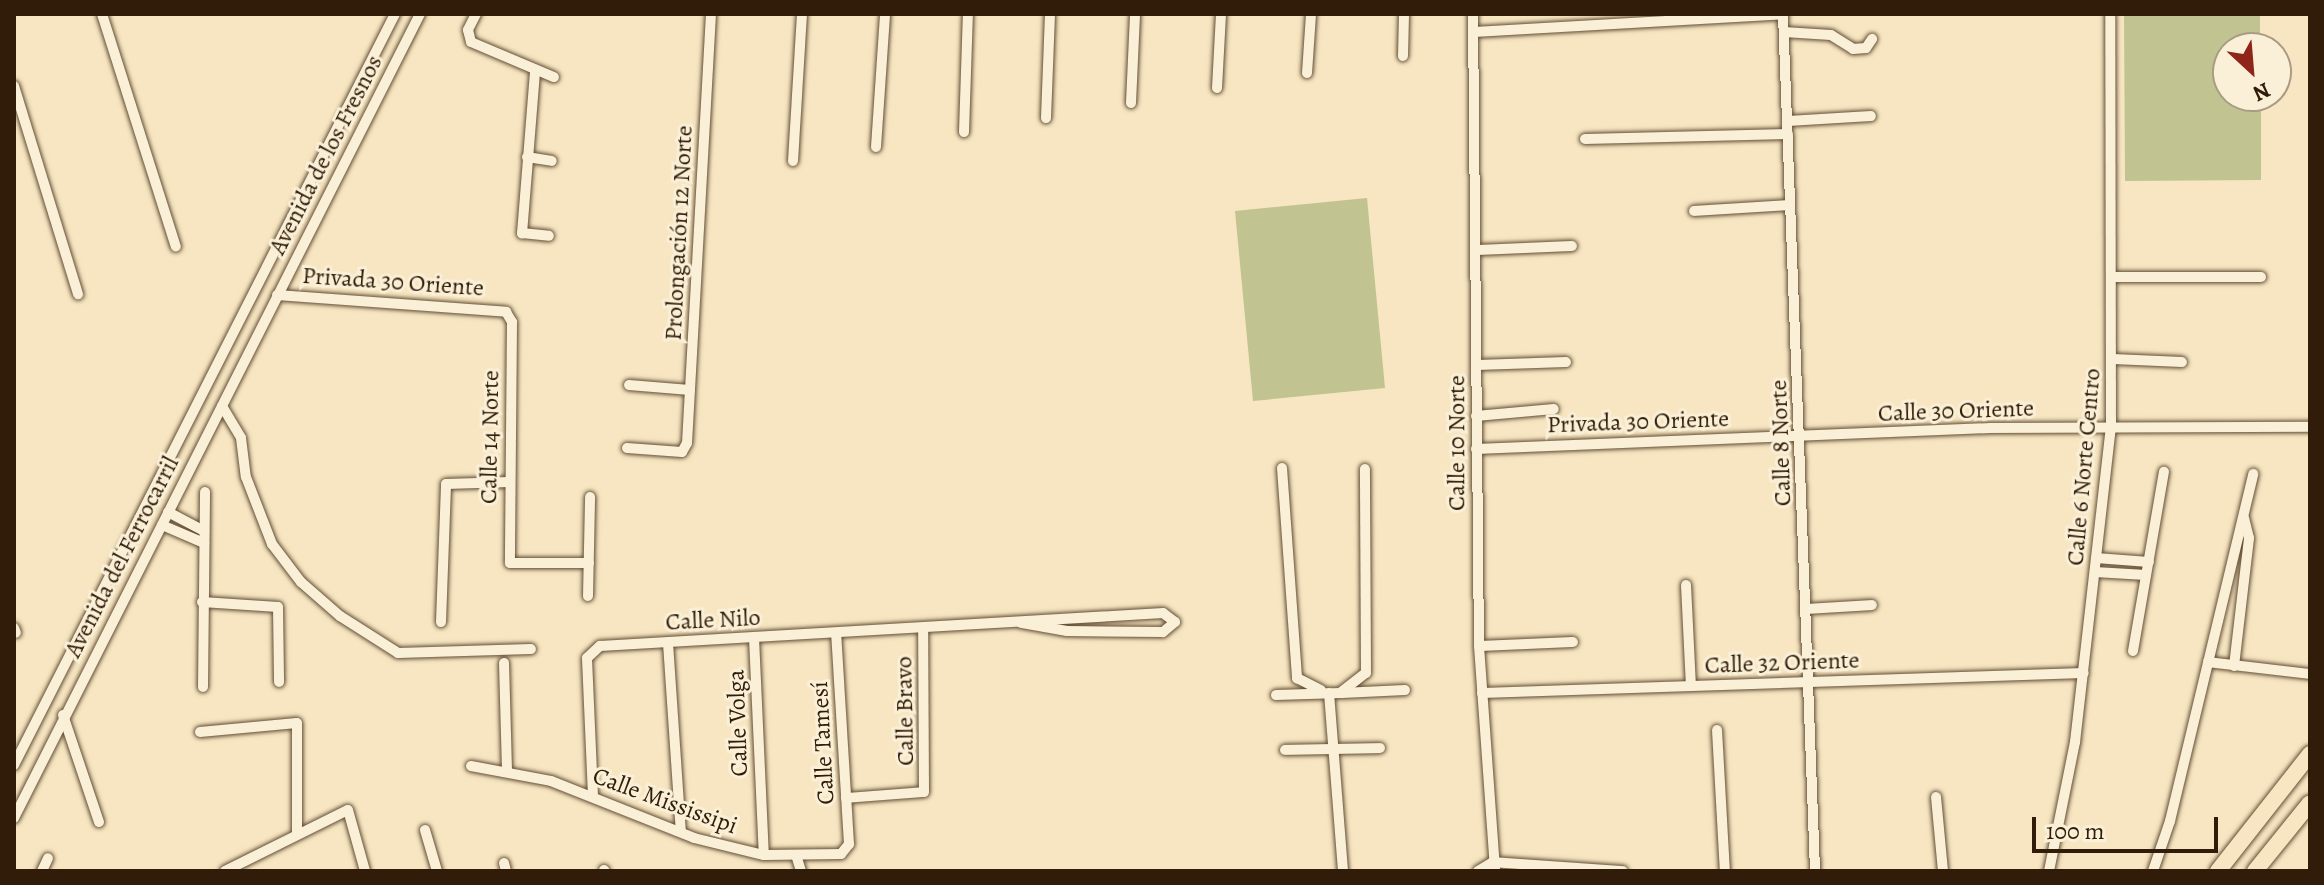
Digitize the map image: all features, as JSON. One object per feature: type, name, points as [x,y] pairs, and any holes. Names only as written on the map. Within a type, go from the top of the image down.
[{"type":"main road","points":[[2218,871],[2310,754]]},
{"type":"main road","points":[[2255,871],[2310,803]]},
{"type":"street","points":[[102,14],[176,247]]},
{"type":"street","points":[[14,765],[395,14]]},
{"type":"street","name":"Avenida de los Fresnos","points":[[268,315],[420,14]]},
{"type":"street","points":[[476,14],[467,37],[535,72],[554,77]]},
{"type":"street","name":"Prolongación 12 Norte","points":[[627,448],[682,452],[690,390],[711,14]]},
{"type":"street","points":[[793,161],[802,14]]},
{"type":"street","points":[[876,147],[885,14]]},
{"type":"street","points":[[964,132],[968,14]]},
{"type":"street","points":[[1046,118],[1050,14]]},
{"type":"street","points":[[1131,103],[1135,14]]},
{"type":"street","points":[[1217,88],[1221,14]]},
{"type":"street","points":[[1307,73],[1311,14]]},
{"type":"street","points":[[1403,56],[1404,14]]},
{"type":"street","points":[[1474,32],[1783,14]]},
{"type":"street","name":"Calle 8 Norte","points":[[1783,14],[1815,871]]},
{"type":"street","name":"Calle 6 Norte Centro","points":[[2049,871],[2084,673],[2111,428],[2110,14]]},
{"type":"street","name":"Calle 10 Norte","points":[[1471,15],[1474,32],[1477,250],[1479,646],[1494,866]]},
{"type":"street","points":[[1784,32],[1831,35],[1853,49],[1866,48],[1872,39]]},
{"type":"street","points":[[535,72],[522,233],[549,236]]},
{"type":"street","points":[[14,86],[78,294]]},
{"type":"street","points":[[1788,121],[1871,116]]},
{"type":"street","points":[[1585,139],[1788,134]]},
{"type":"street","points":[[527,157],[552,161]]},
{"type":"street","points":[[1694,211],[1789,205]]},
{"type":"street","points":[[1477,250],[1572,246]]},
{"type":"street","points":[[2112,277],[2261,277]]},
{"type":"street","name":"Privada 30 Oriente","points":[[277,295],[506,312]]},
{"type":"street","name":"Calle 14 Norte","points":[[506,312],[512,322],[510,563],[589,563]]},
{"type":"street","name":"Avenida del Ferrocarril","points":[[14,818],[63,715],[268,315]]},
{"type":"street","points":[[2113,359],[2182,362]]},
{"type":"street","points":[[1477,365],[1566,362]]},
{"type":"street","points":[[629,385],[690,390]]},
{"type":"street","points":[[222,406],[238,429],[246,477],[272,544],[301,582],[340,616],[398,653],[531,649]]},
{"type":"street","points":[[1476,416],[1554,409]]},
{"type":"street","points":[[2111,428],[2310,427]]},
{"type":"street","name":"Calle 30 Oriente","points":[[1801,436],[2111,428]]},
{"type":"street","name":"Privada 30 Oriente","points":[[1476,449],[1801,436]]},
{"type":"street","points":[[1282,468],[1297,678],[1335,693]]},
{"type":"street","points":[[1335,693],[1366,673],[1365,469]]},
{"type":"street","points":[[2133,651],[2164,472]]},
{"type":"street","points":[[2153,871],[2170,821],[2253,474]]},
{"type":"street","points":[[441,622],[446,484],[509,482]]},
{"type":"street","points":[[203,687],[205,492]]},
{"type":"street","points":[[588,596],[590,497]]},
{"type":"street","points":[[168,512],[204,531]]},
{"type":"street","points":[[2234,666],[2249,538],[2244,518]]},
{"type":"street","points":[[162,525],[204,543]]},
{"type":"street","points":[[2096,558],[2149,562]]},
{"type":"street","points":[[2095,572],[2146,575]]},
{"type":"street","points":[[2226,577],[2243,581]]},
{"type":"street","points":[[1686,585],[1691,686]]},
{"type":"street","points":[[202,602],[278,607],[279,682]]},
{"type":"street","points":[[1807,609],[1872,605]]},
{"type":"street","points":[[1163,613],[1175,622],[1163,632],[1067,631],[1021,623],[1163,613]]},
{"type":"street","name":"Calle Nilo","points":[[593,796],[587,658],[600,646],[1021,623]]},
{"type":"street","name":"Calle Bravo","points":[[846,798],[924,792],[923,628]]},
{"type":"street","name":"Calle Tamesí","points":[[836,633],[846,849]]},
{"type":"street","name":"Calle Volga","points":[[754,638],[764,855]]},
{"type":"street","points":[[1479,646],[1573,642]]},
{"type":"street","points":[[668,643],[681,832]]},
{"type":"street","points":[[2208,662],[2310,674]]},
{"type":"street","points":[[504,663],[507,770]]},
{"type":"street","name":"Calle 32 Oriente","points":[[1482,693],[2084,673]]},
{"type":"street","points":[[1276,695],[1405,690]]},
{"type":"street","points":[[1335,693],[1334,750],[1343,871]]},
{"type":"street","points":[[63,715],[99,822]]},
{"type":"street","points":[[200,732],[297,723],[297,834]]},
{"type":"street","points":[[1717,730],[1725,871]]},
{"type":"street","points":[[1285,750],[1380,748]]},
{"type":"street","name":"Calle Mississipi","points":[[471,766],[507,770],[593,796],[681,832],[764,855],[813,857],[846,849]]},
{"type":"street","points":[[1936,797],[1943,871]]},
{"type":"street","points":[[225,871],[348,810],[365,871]]},
{"type":"street","points":[[425,830],[437,871]]},
{"type":"street","points":[[813,857],[817,871]]},
{"type":"street","points":[[42,871],[48,858]]},
{"type":"street","points":[[797,858],[801,871]]},
{"type":"street","points":[[1478,871],[1494,866],[1623,871]]},
{"type":"green space","points":[[2124,14],[2260,14],[2260,32],[2212,32],[2212,112],[2261,112],[2261,180],[2125,181]]},
{"type":"green space","points":[[1367,198],[1385,388],[1253,401],[1235,211]]}]
